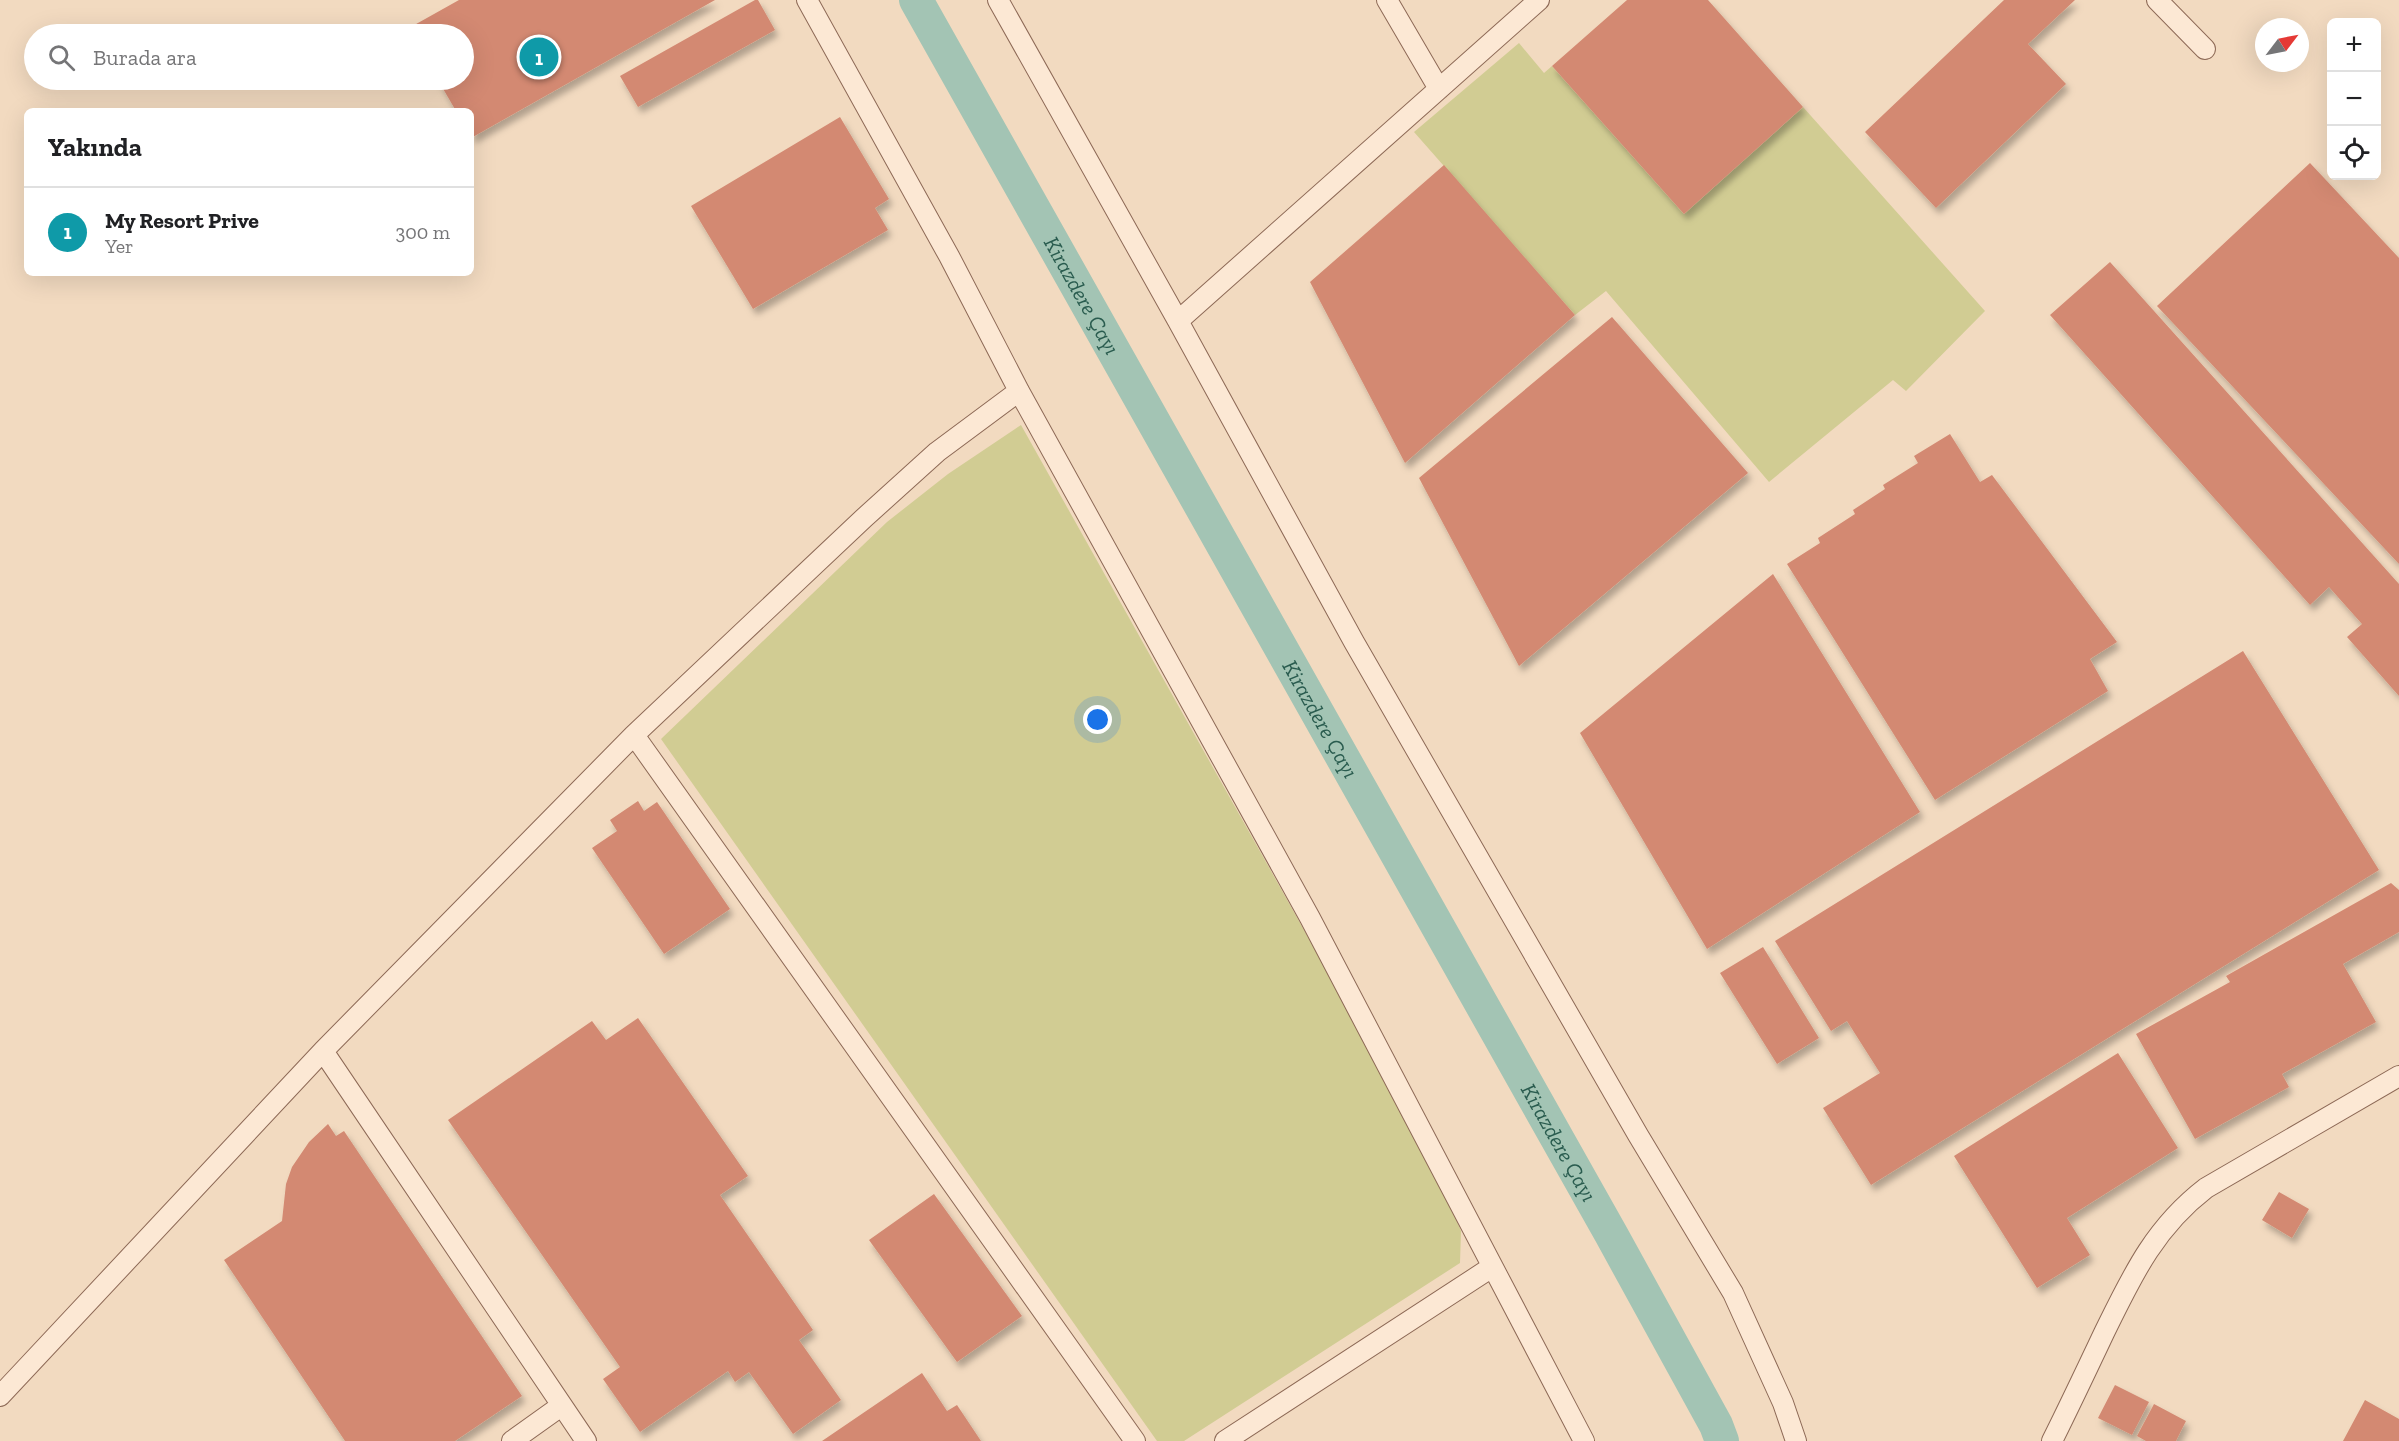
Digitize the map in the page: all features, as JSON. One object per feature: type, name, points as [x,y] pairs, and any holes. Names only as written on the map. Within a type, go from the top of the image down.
[{"type":"street","points":[[807,0],[949,256],[1019,392],[1310,918],[1584,1441]]},
{"type":"street","points":[[998,0],[1354,642],[1638,1135],[1733,1293],[1783,1403],[1796,1441]]},
{"type":"street","points":[[1387,0],[1439,89]]},
{"type":"street","points":[[1178,321],[1539,0]]},
{"type":"street","points":[[2157,0],[2205,49]]},
{"type":"street","points":[[0,1396],[323,1051],[634,735],[929,459],[1019,392]]},
{"type":"street","points":[[634,735],[1135,1441]]},
{"type":"street","points":[[323,1051],[586,1441]]},
{"type":"street","points":[[2052,1441],[2151,1243],[2186,1203],[2205,1188],[2399,1076]]},
{"type":"street","points":[[1225,1441],[1492,1267]]},
{"type":"street","points":[[512,1441],[561,1406]]},
{"type":"shaded area","points":[[1519,43],[1544,73],[1552,66],[1684,214],[1803,107],[1985,311],[1906,391],[1893,380],[1769,482],[1606,291],[1575,315],[1414,132]]},
{"type":"shaded area","points":[[1021,425],[1313,946],[1444,1190],[1461,1231],[1460,1263],[1184,1441],[1157,1441],[661,739],[887,522],[948,474]]},
{"type":"building","points":[[459,0],[715,0],[474,136],[474,108],[454,108],[444,90],[474,90],[474,24],[416,24]]},
{"type":"building","points":[[758,0],[775,30],[638,107],[620,76]]},
{"type":"building","points":[[1627,0],[1708,0],[1803,107],[1684,214],[1552,66]]},
{"type":"building","points":[[2004,0],[2075,0],[2028,44],[2066,84],[1936,208],[1865,132]]},
{"type":"building","points":[[840,117],[889,199],[875,208],[888,230],[753,309],[691,206]]},
{"type":"building","points":[[2310,163],[2399,258],[2399,564],[2157,306]]},
{"type":"building","points":[[1444,165],[1575,315],[1405,463],[1310,282]]},
{"type":"building","points":[[2110,262],[2399,584],[2399,696],[2347,637],[2362,624],[2329,587],[2310,605],[2050,315]]},
{"type":"building","points":[[1612,317],[1748,473],[1519,666],[1419,478]]},
{"type":"building","points":[[1950,434],[1980,482],[1992,475],[2117,642],[2090,659],[2108,691],[1935,800],[1787,564],[1820,543],[1818,538],[1855,514],[1853,510],[1885,489],[1883,485],[1918,463],[1914,456]]},
{"type":"building","points":[[1773,574],[1920,812],[1707,949],[1580,733]]},
{"type":"building","points":[[2243,651],[2379,870],[1871,1185],[1823,1108],[1880,1073],[1847,1021],[1831,1031],[1775,941]]},
{"type":"building","points":[[638,801],[644,811],[657,802],[730,909],[664,954],[592,848],[617,831],[610,820]]},
{"type":"building","points":[[2391,883],[2399,890],[2399,932],[2343,964],[2376,1022],[2282,1074],[2289,1087],[2195,1139],[2136,1034],[2230,982],[2226,976]]},
{"type":"building","points":[[1763,947],[1819,1038],[1777,1064],[1720,973]]},
{"type":"building","points":[[638,1018],[748,1176],[720,1195],[813,1330],[799,1340],[841,1400],[793,1434],[749,1372],[735,1382],[728,1371],[640,1432],[603,1379],[620,1367],[448,1120],[592,1021],[606,1040]]},
{"type":"building","points":[[2118,1053],[2178,1148],[2067,1218],[2090,1255],[2037,1288],[1954,1156]]},
{"type":"building","points":[[328,1124],[336,1136],[344,1131],[522,1396],[455,1441],[345,1441],[224,1260],[282,1221],[286,1184],[292,1167],[309,1142]]},
{"type":"building","points":[[2279,1192],[2309,1209],[2292,1238],[2262,1220]]},
{"type":"building","points":[[934,1194],[1022,1316],[957,1362],[869,1240]]},
{"type":"building","points":[[922,1373],[947,1411],[957,1405],[981,1441],[822,1441]]},
{"type":"building","points":[[2115,1385],[2149,1402],[2132,1435],[2098,1418]]},
{"type":"building","points":[[2365,1400],[2399,1419],[2399,1441],[2343,1441]]},
{"type":"building","points":[[2154,1404],[2186,1421],[2176,1441],[2146,1441],[2137,1436]]},
{"type":"waterway","name":"Kirazdere Çayı","points":[[916,0],[1611,1234],[1716,1425],[1722,1441]]},
{"type":"place","name":"My Resort Prive","points":[[539,57]]}]
